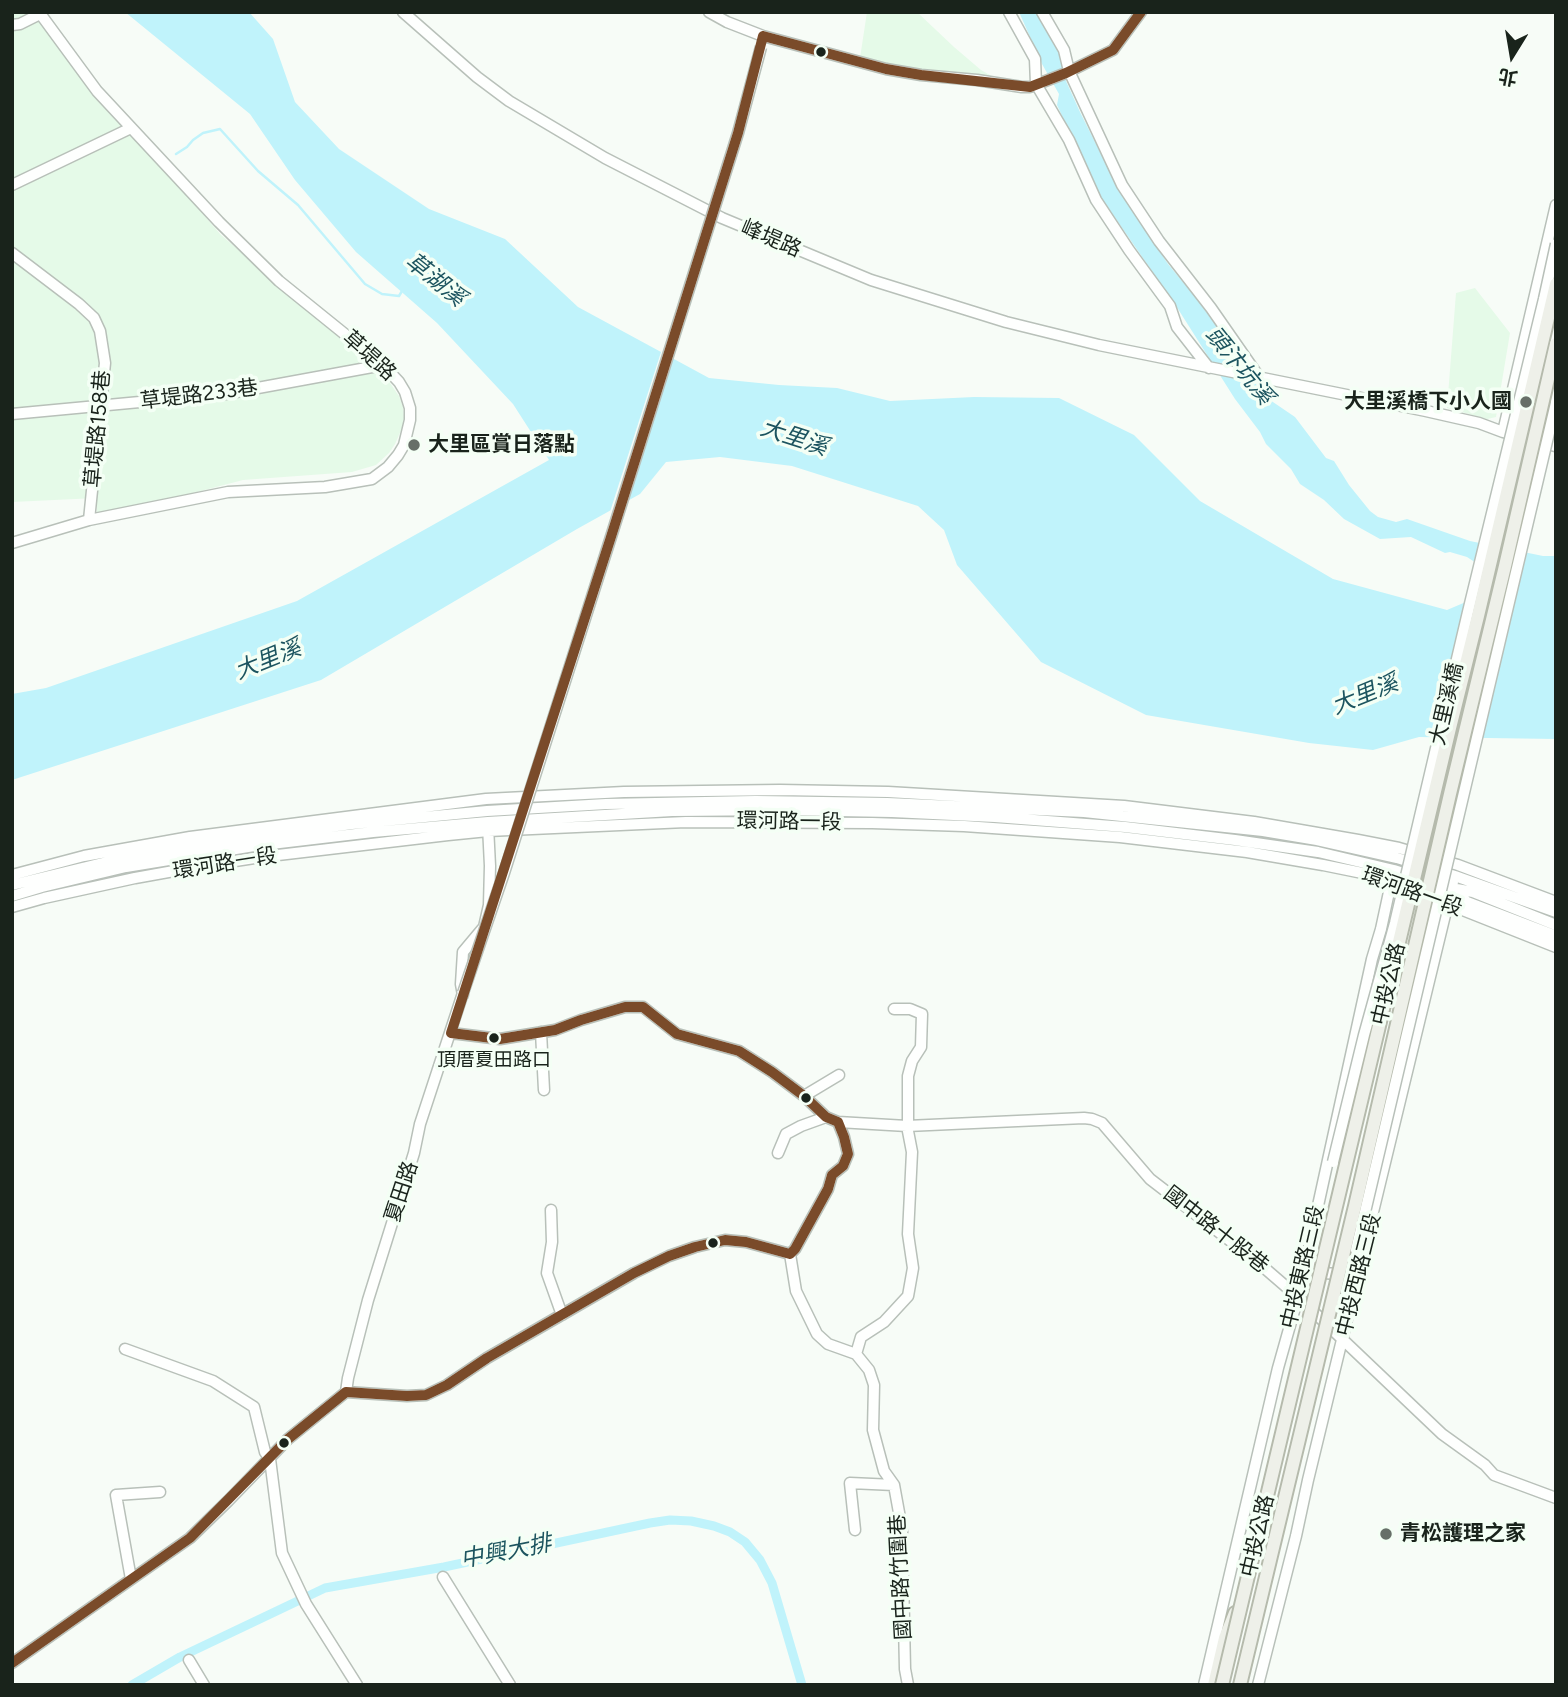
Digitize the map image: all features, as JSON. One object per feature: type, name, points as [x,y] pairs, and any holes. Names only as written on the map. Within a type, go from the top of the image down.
[{"type":"main road","name":"中投公路","points":[[1222,1685],[1556,284]]},
{"type":"main road","name":"中投公路","points":[[1240,1685],[1349,1233],[1556,344]]},
{"type":"main road","points":[[1214,1685],[1225,1638],[1246,1587]]},
{"type":"street","name":"峰堤路","points":[[404,12],[477,78],[509,101],[605,158],[722,218],[871,280],[957,308],[1033,329],[1209,368]]},
{"type":"street","points":[[709,12],[763,36],[858,62],[921,75],[1022,87],[1068,72],[1113,50],[1141,12]]},
{"type":"street","points":[[1009,12],[1035,59],[1040,83],[1096,200],[1170,306],[1177,327],[1209,368],[1479,423],[1555,445]]},
{"type":"street","points":[[1042,12],[1064,50],[1068,72],[1122,185],[1159,242],[1259,377]]},
{"type":"street","points":[[12,25],[20,24],[39,13]]},
{"type":"street","name":"草堤路","points":[[12,543],[89,520],[228,492],[325,488],[372,479],[398,455],[404,445],[410,420],[410,408],[399,382],[383,365],[279,281],[219,222],[97,91],[39,13]]},
{"type":"street","name":"夏田路","points":[[346,1392],[368,1300],[421,1124],[623,501],[738,132],[763,36]]},
{"type":"street","points":[[12,185],[131,128]]},
{"type":"street","points":[[1503,432],[1556,205]]},
{"type":"street","name":"大里溪橋","points":[[1318,1202],[1333,1162],[1398,910],[1556,244]]},
{"type":"street","name":"草堤路158巷","points":[[14,257],[79,304],[94,318],[100,331],[105,363],[89,520]]},
{"type":"street","name":"草堤路233巷","points":[[12,414],[225,394],[383,365]]},
{"type":"street","name":"大里溪橋","points":[[1355,1286],[1356,1250],[1556,403]]},
{"type":"street","name":"環河路一段","points":[[12,875],[84,856],[190,837],[485,799],[624,792],[780,790],[888,792],[1124,806],[1254,822],[1458,865],[1556,902]]},
{"type":"street","points":[[463,994],[463,952],[484,927],[489,905],[490,866],[485,799]]},
{"type":"street","name":"環河路一段","points":[[12,907],[135,878],[209,865],[385,842],[556,806],[756,801],[1027,808],[1263,831],[1398,853],[1556,912]]},
{"type":"street","name":"環河路一段","points":[[12,895],[126,867],[241,849],[488,821],[672,811],[892,812],[1125,827],[1318,852],[1473,892],[1556,925]]},
{"type":"street","name":"環河路一段","points":[[12,885],[111,861],[231,840],[352,824],[794,821],[964,826],[1120,837],[1247,852],[1377,876],[1556,947]]},
{"type":"street","name":"中投東路三段","points":[[1204,1685],[1298,1297],[1398,853]]},
{"type":"street","name":"中投西路三段","points":[[1258,1685],[1458,865]]},
{"type":"street","name":"環河路一段","points":[[1451,888],[1467,902],[1556,936]]},
{"type":"street","points":[[451,1033],[500,1039],[555,1030],[625,1007],[643,1007],[677,1034],[739,1051],[804,1096],[826,1117],[786,1134],[778,1153]]},
{"type":"street","points":[[790,1254],[796,1291],[817,1334],[828,1343],[856,1354],[861,1336],[884,1322],[908,1296],[913,1268],[908,1234],[912,1152],[907,1126],[908,1076],[912,1061],[921,1047],[922,1014],[910,1009],[894,1009]]},
{"type":"street","points":[[541,1032],[544,1090]]},
{"type":"street","points":[[804,1096],[839,1075]]},
{"type":"street","name":"國中路十股巷","points":[[826,1117],[838,1122],[907,1126],[1084,1118],[1102,1123],[1150,1178],[1298,1297],[1442,1434],[1485,1465],[1494,1475],[1556,1498]]},
{"type":"street","points":[[790,1254],[828,1189],[832,1175],[843,1166],[848,1154],[838,1122]]},
{"type":"street","points":[[551,1210],[552,1242],[547,1273],[562,1315]]},
{"type":"street","points":[[12,1663],[190,1538],[288,1439],[346,1392],[426,1395],[634,1273],[668,1256],[695,1247],[725,1240],[746,1242],[790,1254]]},
{"type":"street","points":[[1306,1257],[1314,1268],[1324,1273],[1337,1274],[1353,1263],[1356,1250]]},
{"type":"street","points":[[125,1349],[214,1381],[254,1407],[265,1452],[270,1459],[282,1553],[306,1604],[357,1685]]},
{"type":"street","name":"國中路竹圍巷","points":[[856,1354],[869,1370],[874,1385],[873,1430],[884,1471],[894,1485],[902,1529],[905,1669],[908,1685]]},
{"type":"street","points":[[855,1530],[850,1483],[894,1485]]},
{"type":"street","points":[[131,1580],[116,1495],[160,1492]]},
{"type":"street","points":[[443,1577],[510,1685]]},
{"type":"street","points":[[189,1660],[204,1685]]},
{"type":"shaded area","points":[[12,12],[34,12],[221,235],[383,373],[399,396],[404,418],[395,444],[376,465],[352,472],[243,480],[178,497],[97,513],[97,498],[12,502]]},
{"type":"shaded area","points":[[867,12],[917,12],[981,70],[995,78],[907,69],[860,58]]},
{"type":"shaded area","points":[[1475,288],[1510,333],[1496,417],[1487,419],[1447,408],[1456,293]]},
{"type":"water","points":[[125,12],[249,12],[273,39],[295,102],[339,149],[429,209],[505,239],[578,307],[709,378],[837,388],[890,401],[974,397],[1059,398],[1134,435],[1200,501],[1333,579],[1447,610],[1508,584],[1467,557],[1445,553],[1411,537],[1380,539],[1344,519],[1324,500],[1300,484],[1291,469],[1266,444],[1098,193],[1057,105],[1059,94],[1042,64],[1019,12],[1036,12],[1058,49],[1066,81],[1120,192],[1168,264],[1270,400],[1295,417],[1326,458],[1334,461],[1370,511],[1378,517],[1396,522],[1407,519],[1470,541],[1543,556],[1556,556],[1556,739],[1419,737],[1373,750],[1309,743],[1146,715],[1041,662],[957,565],[944,530],[918,506],[792,466],[720,457],[666,462],[640,494],[321,680],[12,780],[12,694],[46,688],[297,601],[549,460],[513,404],[437,323],[356,252],[295,180],[250,114]]},
{"type":"pier","points":[[662,349],[674,355],[627,505],[609,515]]},
{"type":"waterway","points":[[176,154],[203,133],[220,129],[258,171],[298,205],[365,284],[382,294],[399,296],[402,291]]},
{"type":"waterway","name":"中興大排","points":[[132,1685],[180,1657],[325,1588],[444,1567],[670,1520],[691,1521],[730,1532],[745,1542],[760,1560],[772,1583],[802,1685]]},
{"type":"transit line","points":[[763,36],[886,69],[1030,87],[1113,50],[1141,12]]},
{"type":"transit line","points":[[451,1033],[738,133],[763,36]]},
{"type":"transit line","points":[[451,1033],[500,1039],[555,1030],[625,1007],[643,1007],[677,1034],[739,1051],[804,1096],[826,1117],[838,1122]]},
{"type":"transit line","points":[[12,1663],[190,1538],[288,1439],[346,1392],[426,1395],[634,1273],[695,1247],[725,1240],[746,1242],[790,1254],[828,1189],[832,1175],[843,1166],[848,1154],[838,1122]]},
{"type":"place","name":"大里溪橋下小人國","points":[[1526,402]]},
{"type":"place","name":"大里區賞日落點","points":[[414,445]]},
{"type":"place","name":"頂厝夏田路口","points":[[494,1038]]},
{"type":"place","name":"青松護理之家","points":[[1386,1534]]},
{"type":"water label","name":"草湖溪","points":[[435,280]]},
{"type":"water label","name":"頭汴坑溪","points":[[1239,366]]},
{"type":"water label","name":"大里溪","points":[[794,438]]},
{"type":"water label","name":"大里溪","points":[[268,660]]},
{"type":"water label","name":"大里溪","points":[[1365,695]]}]
